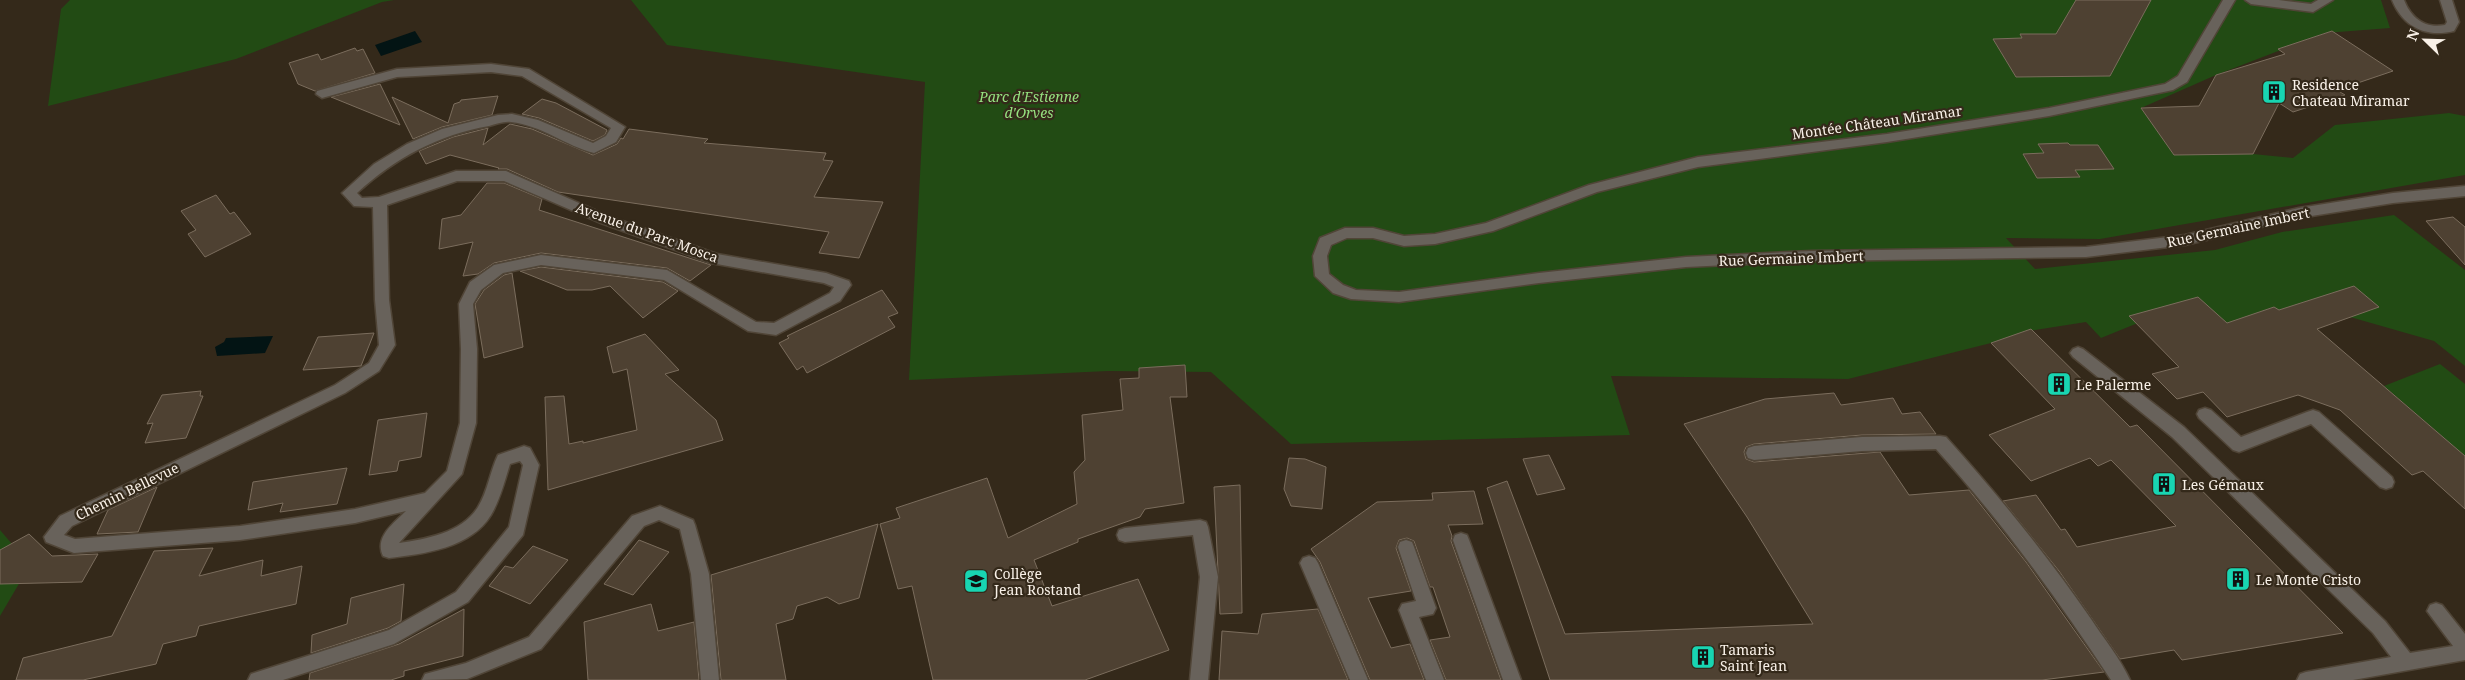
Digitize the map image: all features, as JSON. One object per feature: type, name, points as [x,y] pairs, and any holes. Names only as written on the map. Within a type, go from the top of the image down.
[{"type":"street","name":"Montée Château Miramar","points":[[1488,227],[1594,188],[1698,162],[1887,138],[2040,114],[2169,87],[2183,79],[2229,0]]},
{"type":"street","points":[[2251,0],[2314,8],[2327,0]]},
{"type":"street","points":[[2398,0],[2405,16],[2428,30],[2441,31],[2450,28],[2453,22],[2446,0]]},
{"type":"street","name":"Avenue du Parc Mosca","points":[[257,680],[394,636],[462,597],[518,530],[530,465],[524,453],[504,460],[485,511],[468,528],[431,546],[389,551],[391,537],[454,474],[468,423],[469,349],[466,304],[475,286],[499,269],[541,260],[666,275],[753,326],[776,329],[835,297],[844,285],[826,278],[716,259],[606,220],[506,176],[456,176],[380,202],[359,203],[349,193],[367,175],[404,149],[464,126],[510,118],[547,128],[594,149],[611,139],[618,127],[525,72],[491,68],[397,73],[322,94]]},
{"type":"street","name":"Rue Germaine Imbert","points":[[1488,227],[1428,240],[1404,241],[1373,233],[1345,233],[1325,242],[1320,256],[1322,276],[1338,289],[1356,296],[1399,297],[1540,278],[1686,262],[1812,256],[2086,252],[2185,240],[2299,213],[2393,198],[2465,191]]},
{"type":"street","name":"Chemin Bellevue","points":[[380,202],[382,300],[387,345],[374,368],[340,389],[286,413],[66,521],[52,537],[74,546],[240,533],[355,516],[431,498]]},
{"type":"street","points":[[2078,353],[2178,432],[2379,627],[2407,663]]},
{"type":"street","points":[[2205,414],[2240,445],[2313,416],[2386,482]]},
{"type":"street","points":[[1754,453],[1862,444],[1940,442],[1975,480],[2045,571],[2121,680]]},
{"type":"street","points":[[431,680],[467,672],[535,643],[616,544],[638,521],[660,513],[688,525],[700,574],[710,680]]},
{"type":"street","points":[[1125,534],[1200,527],[1209,577],[1199,680]]},
{"type":"street","points":[[1461,540],[1512,680]]},
{"type":"street","points":[[1406,546],[1427,608],[1408,610],[1436,680]]},
{"type":"street","points":[[1308,563],[1359,680]]},
{"type":"street","points":[[2436,611],[2465,648]]},
{"type":"street","points":[[2306,680],[2465,652]]},
{"type":"green space","points":[[70,0],[394,0],[382,2],[236,59],[48,106],[61,9]]},
{"type":"green space","name":"Parc d'Estienne d'Orves","points":[[631,0],[2381,0],[2390,28],[2325,33],[2216,75],[2141,108],[2175,155],[2253,154],[2293,158],[2335,125],[2449,113],[2465,116],[2465,175],[2100,239],[2006,238],[2035,269],[2215,250],[2282,232],[2394,215],[2465,270],[2465,366],[2434,341],[2315,307],[2233,352],[2187,303],[2101,338],[2086,322],[2023,332],[1991,343],[1848,379],[1611,376],[1630,435],[1291,444],[1211,372],[1108,371],[909,380],[925,82],[667,45]]},
{"type":"green space","points":[[2440,364],[2465,384],[2465,456],[2384,386]]},
{"type":"green space","points":[[0,530],[30,565],[0,616]]},
{"type":"shaded area","points":[[415,31],[422,42],[381,56],[375,45]]},
{"type":"shaded area","points":[[273,336],[265,353],[217,356],[215,347],[224,342],[226,338]]},
{"type":"building","points":[[2076,0],[2151,0],[2110,76],[2016,77],[1993,39],[2022,38],[2020,34],[2056,34]]},
{"type":"building","name":"Residence Chateau Miramar","points":[[2332,31],[2393,71],[2337,90],[2345,95],[2293,112],[2279,103],[2253,154],[2174,155],[2141,108],[2199,106],[2216,75],[2285,54],[2278,49]]},
{"type":"building","points":[[355,48],[357,51],[363,49],[375,73],[315,91],[298,84],[289,63],[318,54],[321,60]]},
{"type":"building","points":[[380,84],[400,125],[331,97]]},
{"type":"building","points":[[498,96],[492,115],[442,127],[413,139],[392,97],[448,123],[454,104],[461,100]]},
{"type":"building","points":[[542,99],[556,103],[607,130],[605,135],[593,141],[539,118],[522,114]]},
{"type":"building","points":[[510,124],[532,129],[593,155],[617,144],[621,138],[623,139],[629,129],[708,139],[704,143],[826,153],[823,160],[833,161],[814,197],[883,202],[859,258],[819,253],[829,232],[558,192],[507,169],[498,169],[450,155],[426,164],[419,151],[453,137],[488,128],[483,145]]},
{"type":"building","points":[[2068,143],[2070,145],[2098,145],[2114,169],[2075,170],[2080,177],[2037,178],[2023,154],[2044,153],[2038,144]]},
{"type":"building","points":[[487,183],[504,183],[542,199],[539,210],[711,265],[690,281],[667,268],[541,253],[494,263],[478,274],[463,276],[473,242],[439,249],[442,219],[461,215]]},
{"type":"building","points":[[216,195],[230,214],[234,212],[251,234],[205,257],[188,234],[196,230],[181,211]]},
{"type":"building","points":[[2453,217],[2465,227],[2465,265],[2426,221]]},
{"type":"building","points":[[541,267],[663,282],[678,291],[643,318],[610,286],[592,290],[567,290],[520,271]]},
{"type":"building","points":[[512,273],[523,347],[484,358],[475,304],[484,290],[504,275]]},
{"type":"building","points":[[2354,286],[2379,307],[2317,329],[2465,456],[2465,509],[2423,471],[2412,475],[2340,410],[2298,395],[2227,417],[2203,392],[2177,399],[2152,374],[2179,367],[2129,316],[2198,297],[2227,323],[2274,307],[2279,310]]},
{"type":"building","points":[[882,290],[898,313],[888,317],[895,327],[807,373],[803,366],[797,370],[779,343],[789,338],[787,336]]},
{"type":"building","points":[[2031,329],[2130,427],[2137,425],[2343,633],[2182,660],[2174,650],[2120,659],[2059,571],[2003,501],[2036,495],[2061,530],[2065,529],[2077,547],[2176,526],[2111,460],[2098,466],[2090,458],[2031,481],[1989,435],[2055,409],[1991,343]]},
{"type":"building","points":[[374,333],[361,366],[303,370],[318,337]]},
{"type":"building","points":[[645,334],[679,370],[665,374],[716,420],[723,440],[548,490],[545,397],[564,396],[569,444],[583,441],[583,443],[637,430],[627,369],[613,373],[607,347]]},
{"type":"building","name":"Collège Jean Rostand","points":[[1185,365],[1187,397],[1170,397],[1184,503],[1145,509],[1140,517],[1078,539],[1078,542],[1034,560],[1052,606],[1138,579],[1169,650],[1085,680],[933,680],[912,586],[898,589],[880,524],[900,518],[896,508],[987,478],[1008,538],[1077,504],[1074,472],[1085,460],[1082,415],[1123,410],[1120,379],[1139,378],[1139,368]]},
{"type":"building","points":[[201,391],[200,396],[203,396],[186,438],[145,443],[153,423],[147,424],[162,395]]},
{"type":"building","points":[[1834,393],[1841,405],[1893,398],[1902,414],[1920,412],[1936,434],[1862,435],[1754,444],[1746,447],[1744,452],[1746,459],[1754,462],[1880,452],[1909,495],[1969,490],[2026,562],[2104,672],[2042,680],[1550,680],[1487,488],[1507,481],[1565,634],[1813,624],[1747,517],[1684,424],[1765,399]]},
{"type":"building","points":[[427,413],[421,457],[399,461],[397,471],[369,475],[378,420]]},
{"type":"building","points":[[1549,455],[1565,489],[1537,495],[1523,459]]},
{"type":"building","points":[[1289,458],[1305,459],[1326,467],[1322,509],[1291,506],[1284,489]]},
{"type":"building","points":[[347,468],[337,504],[280,512],[283,503],[248,510],[253,482]]},
{"type":"building","points":[[1240,485],[1242,613],[1220,614],[1214,487]]},
{"type":"building","points":[[157,487],[138,532],[97,534],[108,510]]},
{"type":"building","points":[[1474,491],[1483,524],[1448,525],[1452,536],[1451,541],[1501,680],[1446,680],[1430,640],[1450,637],[1433,587],[1430,587],[1414,541],[1407,538],[1399,540],[1396,548],[1411,591],[1368,598],[1391,648],[1410,644],[1424,680],[1370,680],[1320,562],[1311,549],[1377,502],[1433,500],[1432,493]]},
{"type":"building","points":[[878,524],[859,598],[839,604],[827,597],[797,606],[793,619],[776,624],[786,680],[721,680],[711,575]]},
{"type":"building","points":[[29,534],[52,556],[98,554],[82,582],[0,584],[0,550]]},
{"type":"building","points":[[639,540],[669,552],[633,595],[604,584]]},
{"type":"building","points":[[533,546],[568,560],[530,604],[489,586],[505,566],[513,568]]},
{"type":"building","points":[[213,548],[199,576],[263,560],[261,576],[302,566],[296,604],[199,626],[196,636],[163,644],[156,664],[83,680],[16,680],[23,658],[112,636],[154,551]]},
{"type":"building","points":[[404,584],[401,621],[388,628],[311,653],[312,635],[347,624],[351,598]]},
{"type":"building","points":[[651,604],[658,631],[694,622],[699,680],[588,680],[584,622]]},
{"type":"building","points":[[464,609],[463,656],[404,671],[404,676],[391,680],[309,680],[310,673],[399,644]]},
{"type":"building","points":[[1318,609],[1348,680],[1219,680],[1222,631],[1258,634],[1262,614]]},
{"type":"place","name":"Residence Chateau Miramar","points":[[2274,92]]},
{"type":"place","name":"Le Palerme","points":[[2059,384]]},
{"type":"place","name":"Les Gémaux","points":[[2164,484]]},
{"type":"place","name":"Le Monte Cristo","points":[[2238,579]]},
{"type":"place","name":"Collège Jean Rostand","points":[[976,581]]},
{"type":"place","name":"Tamaris Saint Jean","points":[[1703,657]]}]
